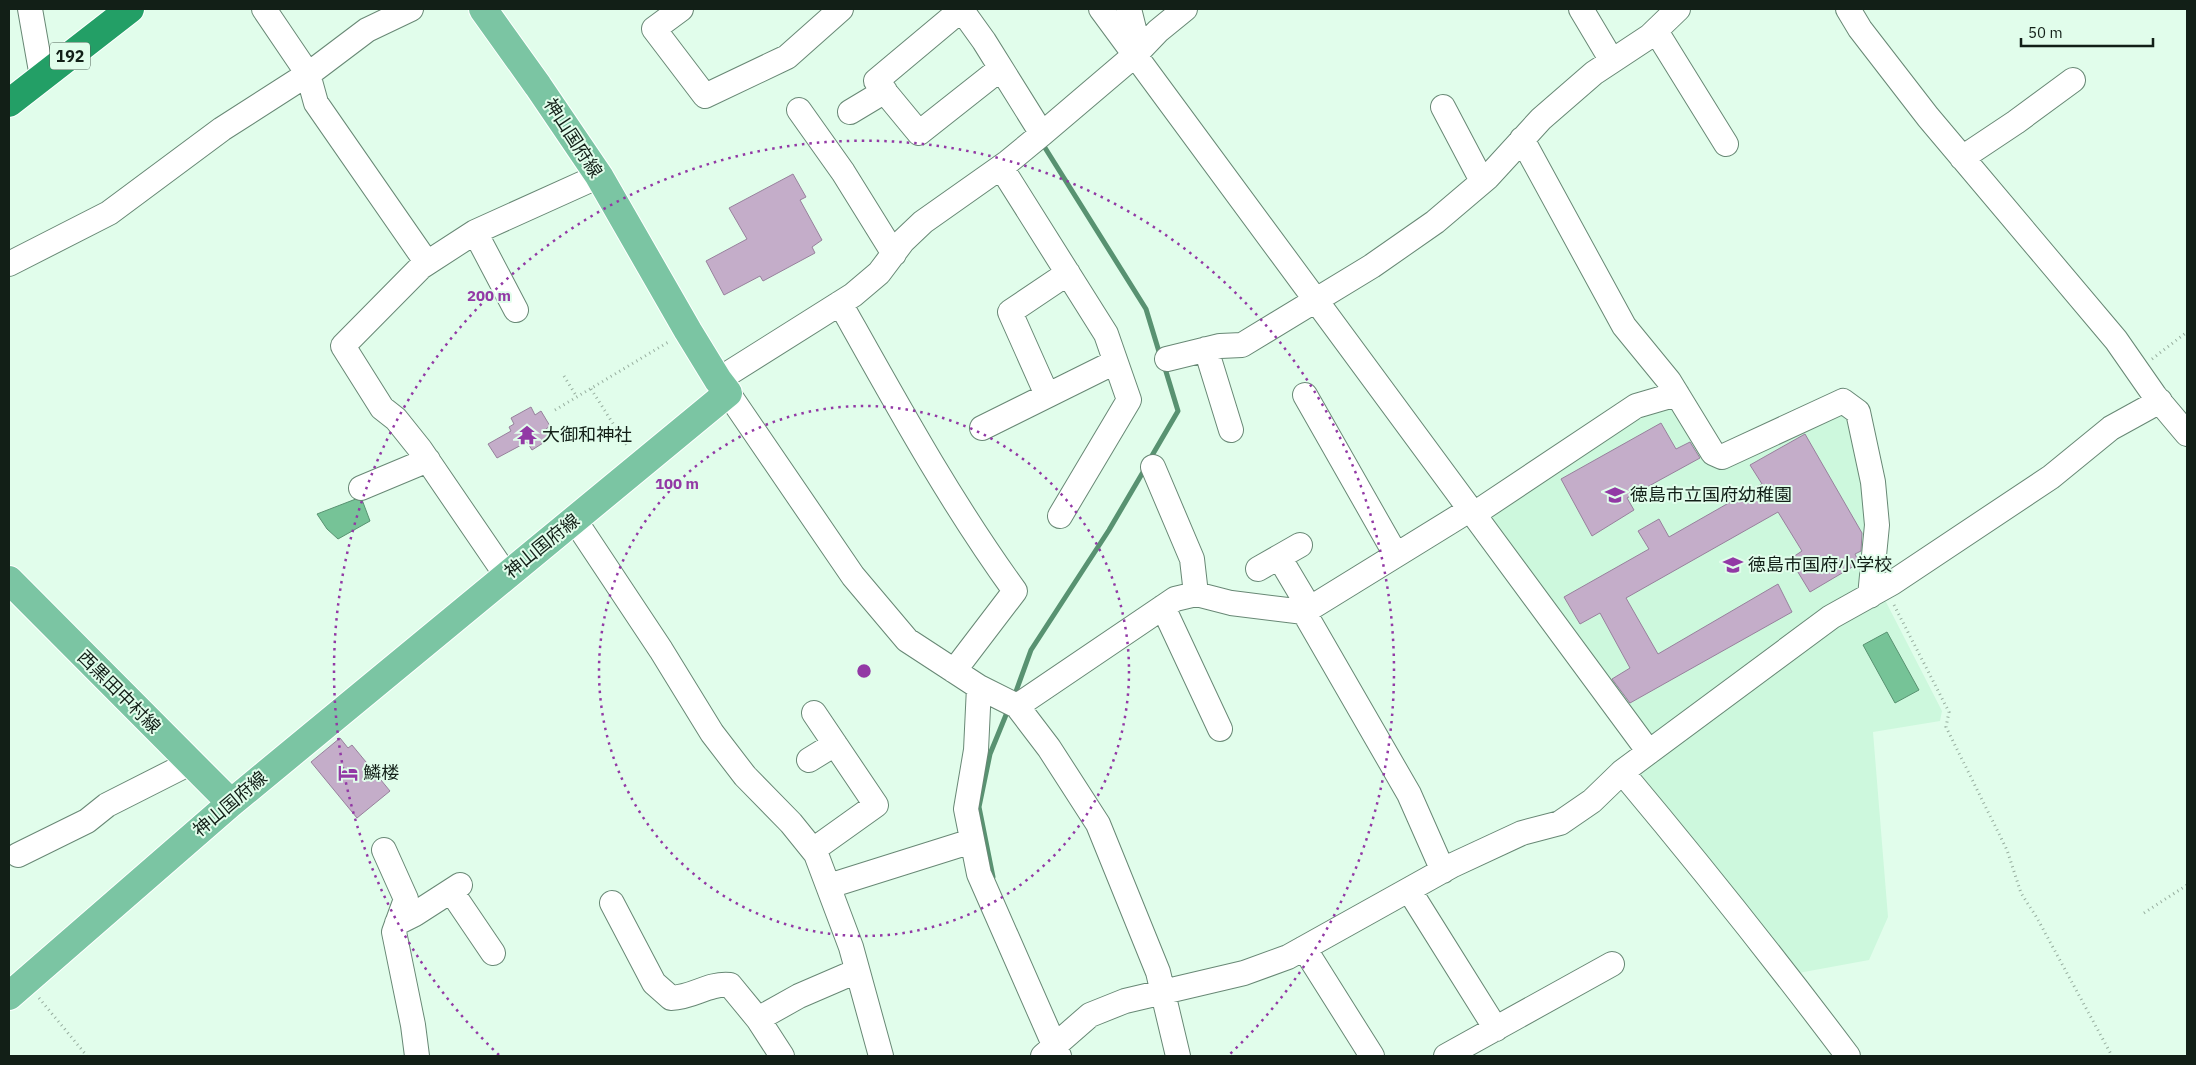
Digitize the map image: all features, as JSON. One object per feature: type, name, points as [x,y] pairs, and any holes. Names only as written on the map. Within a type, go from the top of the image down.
[{"type":"highway","name":"192","points":[[9,103],[130,9]]},
{"type":"main road","name":"神山国府線","points":[[17,989],[231,803],[640,465],[723,387],[688,331],[598,176],[538,86],[483,9]]},
{"type":"main road","name":"西黒田中村線","points":[[9,580],[231,803]]},
{"type":"street","points":[[30,9],[42,77]]},
{"type":"street","points":[[264,9],[308,74],[316,103],[427,264]]},
{"type":"street","points":[[9,264],[109,213],[222,130],[308,74],[368,30],[411,9]]},
{"type":"street","points":[[681,9],[654,29],[706,96],[787,57],[841,9]]},
{"type":"street","points":[[1000,69],[919,133],[876,81],[961,9],[984,41],[1042,134]]},
{"type":"street","points":[[1101,9],[1649,752]]},
{"type":"street","points":[[1130,9],[1136,54]]},
{"type":"street","points":[[1178,1056],[1158,972],[1098,824],[1049,748],[1014,704],[979,687],[907,640],[853,576],[723,387],[879,273],[923,222],[1042,134],[1136,54],[1158,30],[1184,9]]},
{"type":"street","points":[[1580,9],[1612,61]]},
{"type":"street","points":[[1167,359],[1206,349],[1242,345],[1372,266],[1435,222],[1482,181],[1540,119],[1594,73],[1656,31],[1678,9]]},
{"type":"street","points":[[1848,9],[1860,29],[1928,117],[2116,340],[2160,401],[2187,434]]},
{"type":"street","points":[[1656,31],[1726,144]]},
{"type":"street","points":[[1962,158],[2016,122],[2073,80]]},
{"type":"street","points":[[850,112],[885,91]]},
{"type":"street","points":[[1443,107],[1482,181]]},
{"type":"street","points":[[799,110],[843,172],[894,254]]},
{"type":"street","points":[[1522,139],[1624,326],[1669,381],[1713,453],[1722,457],[1843,401],[1858,412],[1873,482],[1877,525],[1879,590]]},
{"type":"street","points":[[1001,166],[1106,334],[1129,400],[1060,516]]},
{"type":"street","points":[[506,575],[428,460],[396,419],[382,408],[343,346],[421,267],[475,232],[598,176]]},
{"type":"street","points":[[475,232],[516,310]]},
{"type":"street","points":[[1047,395],[1010,312],[1068,274]]},
{"type":"street","points":[[840,303],[916,438],[988,554],[1015,591],[954,671]]},
{"type":"street","points":[[1206,349],[1231,430]]},
{"type":"street","points":[[982,428],[1115,362]]},
{"type":"street","points":[[1014,704],[1175,599],[1196,594],[1231,603],[1304,612],[1396,555],[1473,511],[1636,406],[1677,394]]},
{"type":"street","points":[[1305,395],[1396,555]]},
{"type":"street","points":[[979,687],[976,750],[966,809],[972,841],[979,874],[1052,1053],[1090,1015],[1125,1000],[1244,973],[1288,957],[1443,871],[1522,832],[1560,823],[1592,801],[1622,772],[1831,617],[1879,590],[2051,477],[2111,428],[2160,401]]},
{"type":"street","points":[[361,488],[428,460]]},
{"type":"street","points":[[1153,467],[1192,559],[1196,594]]},
{"type":"street","points":[[574,519],[656,642],[712,733],[745,776],[791,823],[816,854],[829,886],[857,971],[881,1056]]},
{"type":"street","points":[[1258,569],[1300,545]]},
{"type":"street","points":[[1279,557],[1304,599],[1304,612],[1409,794],[1443,871]]},
{"type":"street","points":[[1164,607],[1220,729]]},
{"type":"street","points":[[813,850],[876,805],[814,713]]},
{"type":"street","points":[[809,760],[835,744]]},
{"type":"street","points":[[18,855],[87,821],[108,805],[190,763]]},
{"type":"street","points":[[1622,772],[1694,858],[1848,1056]]},
{"type":"street","points":[[829,886],[972,841]]},
{"type":"street","points":[[384,850],[406,899],[394,932],[413,1024],[417,1056]]},
{"type":"street","points":[[397,922],[415,914],[455,888],[493,953]]},
{"type":"street","points":[[1409,890],[1496,1029]]},
{"type":"street","points":[[612,903],[654,983],[671,998],[685,998],[717,984],[730,985],[758,1019],[782,1056]]},
{"type":"street","points":[[1304,948],[1372,1056]]},
{"type":"street","points":[[1446,1056],[1612,964]]},
{"type":"street","points":[[758,1019],[799,996],[857,971]]},
{"type":"path","points":[[555,410],[688,331]]},
{"type":"path","points":[[2138,370],[2187,332]]},
{"type":"path","points":[[564,376],[577,397]]},
{"type":"path","points":[[591,389],[640,465]]},
{"type":"path","points":[[1879,590],[1894,605],[1949,712],[1946,727],[2007,850],[2021,893],[2037,918],[2112,1056]]},
{"type":"path","points":[[2144,913],[2187,886]]},
{"type":"path","points":[[17,989],[87,1056]]},
{"type":"shaded area","name":"徳島市国府小学校","points":[[1661,405],[1677,409],[1708,459],[1823,413],[1846,414],[1871,491],[1861,596],[1658,738],[1641,731],[1486,517],[1491,504]]},
{"type":"shaded area","points":[[361,497],[370,521],[338,539],[327,529],[317,514]]},
{"type":"shaded area","points":[[1879,596],[1886,602],[1942,711],[1940,721],[1873,732],[1888,917],[1869,960],[1793,974],[1631,773]]},
{"type":"shaded area","points":[[1887,632],[1919,690],[1895,703],[1863,645]]},
{"type":"building","points":[[793,174],[806,197],[800,200],[822,240],[812,247],[815,253],[763,281],[760,276],[724,295],[706,261],[747,239],[729,208]]},
{"type":"building","name":"大御和神社","points":[[531,407],[535,415],[541,411],[550,426],[546,429],[551,438],[532,450],[527,442],[497,458],[488,444],[511,431],[509,427],[514,424],[511,418]]},
{"type":"building","points":[[1661,423],[1676,449],[1690,442],[1700,458],[1627,498],[1634,510],[1592,536],[1561,479]]},
{"type":"building","points":[[1805,434],[1862,533],[1861,551],[1855,554],[1859,563],[1810,592],[1790,559],[1802,551],[1778,512],[1626,598],[1658,654],[1778,584],[1792,612],[1630,703],[1612,679],[1630,668],[1600,613],[1580,624],[1564,597],[1649,549],[1638,531],[1659,519],[1669,537],[1762,484],[1750,465]]},
{"type":"building","name":"鱗楼","points":[[340,738],[348,748],[352,745],[390,791],[357,818],[311,762]]},
{"type":"waterway","points":[[1042,143],[1146,309],[1160,355]]},
{"type":"waterway","points":[[1150,459],[1178,411],[1164,365]]},
{"type":"waterway","points":[[1014,697],[1031,650],[1109,530],[1146,467]]},
{"type":"waterway","points":[[993,877],[979,807],[990,754],[1008,710]]},
{"type":"place","name":"大御和神社","points":[[527,435]]},
{"type":"place","name":"徳島市立国府幼稚園","points":[[1615,495]]},
{"type":"place","name":"徳島市国府小学校","points":[[1733,565]]},
{"type":"place","name":"鱗楼","points":[[348,773]]}]
